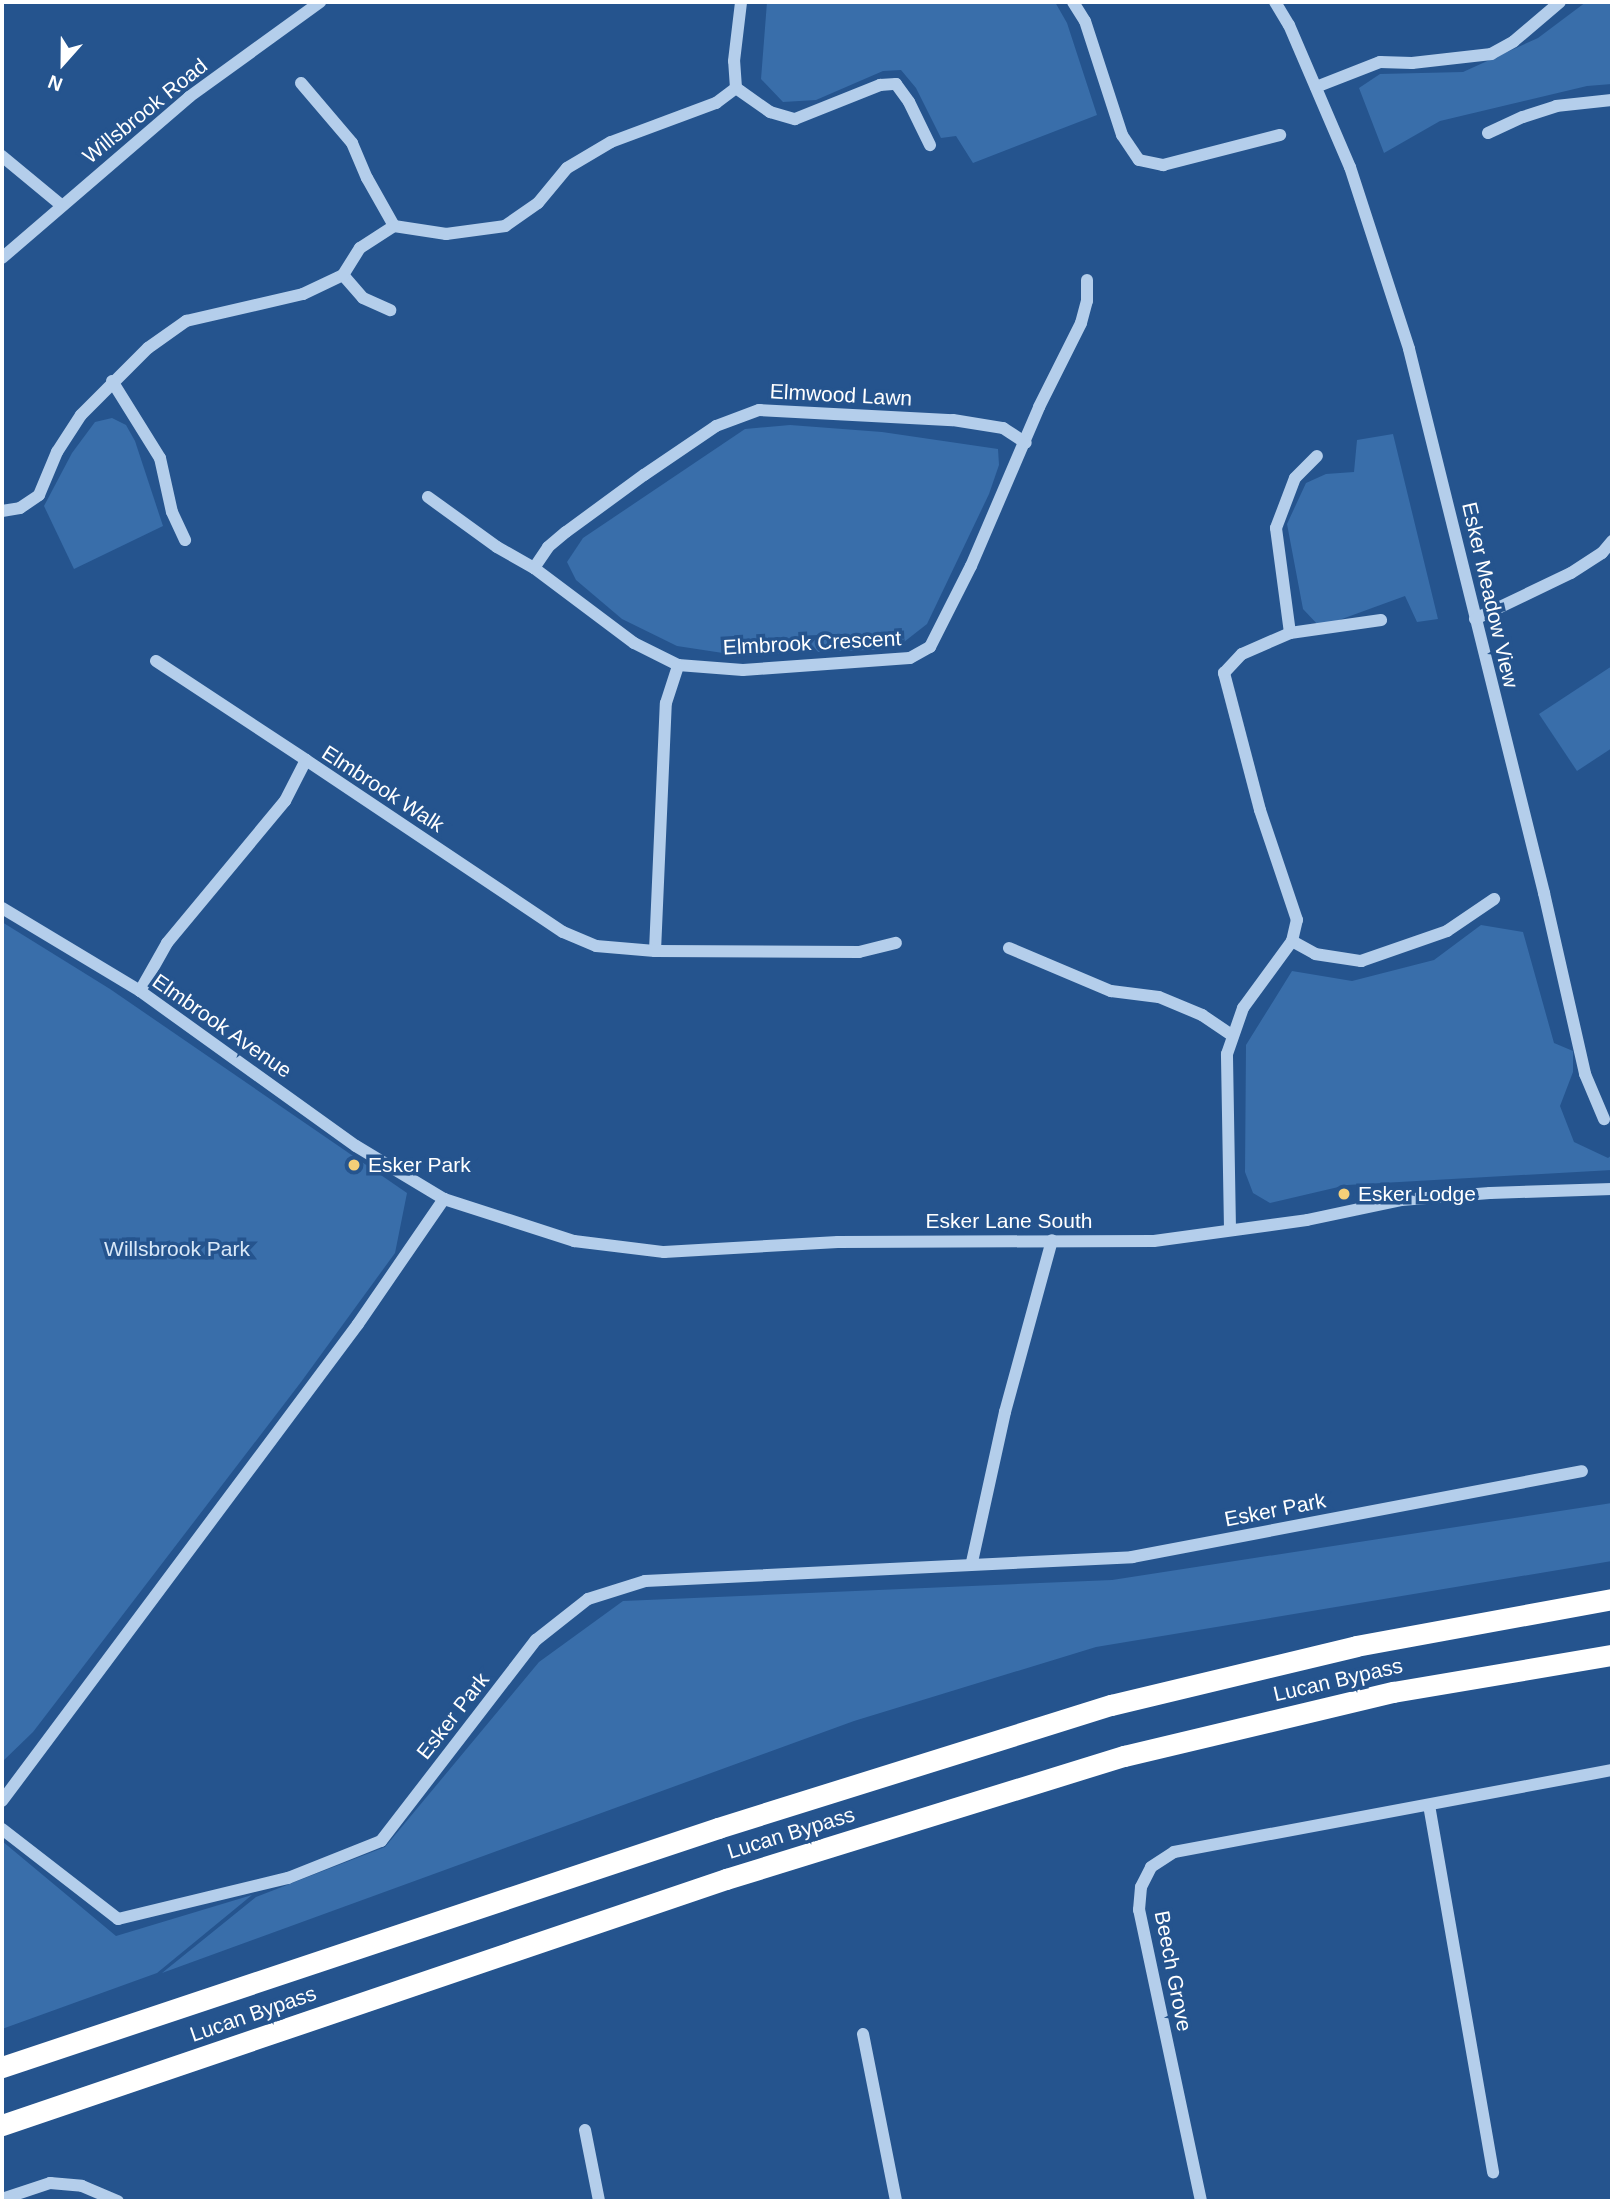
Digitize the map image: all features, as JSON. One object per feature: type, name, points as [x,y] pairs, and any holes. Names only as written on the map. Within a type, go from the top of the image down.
[{"type":"highway","name":"Lucan Bypass","points":[[2,2067],[718,1828],[1111,1705],[1356,1646],[1612,1599]]},
{"type":"highway","name":"Lucan Bypass","points":[[2,2125],[726,1879],[1124,1756],[1393,1692],[1612,1655]]},
{"type":"street","name":"Willsbrook Road","points":[[2,258],[189,97],[320,2]]},
{"type":"street","points":[[741,2],[734,61],[736,88],[769,112],[795,119],[880,85],[895,84],[909,102],[930,145]]},
{"type":"street","points":[[1073,2],[1085,22],[1122,135],[1139,160],[1163,165],[1280,135]]},
{"type":"street","name":"Esker Meadow View","points":[[1275,2],[1316,87],[1356,182],[1409,349],[1544,893],[1584,1074],[1604,1119]]},
{"type":"street","points":[[1316,87],[1380,62],[1412,63],[1491,54],[1514,41],[1560,2]]},
{"type":"street","points":[[301,83],[352,143],[367,178],[394,226]]},
{"type":"street","points":[[2,511],[20,508],[39,495],[57,452],[81,415],[148,348],[186,321],[303,294],[343,275],[360,248],[394,226],[446,234],[505,226],[538,203],[568,169],[611,142],[716,103],[736,88]]},
{"type":"street","points":[[1488,133],[1523,117],[1556,107],[1612,100]]},
{"type":"street","points":[[2,156],[61,205]]},
{"type":"street","points":[[343,275],[363,298],[390,310]]},
{"type":"street","name":"Elmbrook Crescent","points":[[428,496],[497,547],[534,568],[634,643],[678,665],[743,670],[910,658],[930,648],[971,566],[1026,443],[1039,407],[1081,323],[1087,301],[1087,280]]},
{"type":"street","points":[[112,382],[160,458],[172,512],[185,540]]},
{"type":"street","name":"Elmwood Lawn","points":[[534,568],[548,547],[565,532],[644,475],[716,426],[759,410],[953,420],[1003,428],[1026,443]]},
{"type":"street","points":[[1290,633],[1276,528],[1295,478],[1317,456]]},
{"type":"street","points":[[1475,619],[1571,573],[1602,552],[1612,541]]},
{"type":"street","points":[[1230,1229],[1227,1054],[1243,1008],[1292,941],[1297,920],[1260,810],[1224,673],[1242,654],[1290,633],[1381,620]]},
{"type":"street","points":[[156,661],[306,760]]},
{"type":"street","points":[[654,951],[666,702],[678,665]]},
{"type":"street","name":"Elmbrook Walk","points":[[139,991],[167,943],[285,802],[306,760],[563,932],[596,946],[654,951],[859,952],[896,943]]},
{"type":"street","points":[[1292,941],[1315,954],[1361,961],[1447,931],[1494,899]]},
{"type":"street","name":"Elmbrook Avenue","points":[[2,908],[139,991],[356,1146],[415,1181]]},
{"type":"street","points":[[1009,948],[1111,991],[1159,997],[1202,1015],[1233,1036]]},
{"type":"street","name":"Esker Lane South","points":[[415,1181],[444,1199],[574,1241],[664,1252],[838,1242],[1154,1241],[1307,1220],[1401,1200],[1490,1193],[1612,1189]]},
{"type":"street","points":[[2,1801],[349,1336],[444,1199]]},
{"type":"street","points":[[972,1562],[1005,1412],[1052,1240]]},
{"type":"street","name":"Esker Park","points":[[2,1829],[118,1919],[288,1878],[381,1841],[536,1640],[588,1599],[645,1581],[885,1570],[972,1562],[1132,1557],[1582,1471]]},
{"type":"street","name":"Beech Grove","points":[[1201,2201],[1139,1910],[1141,1887],[1151,1867],[1174,1852],[1612,1770]]},
{"type":"street","points":[[1429,1805],[1493,2172]]},
{"type":"street","points":[[863,2034],[896,2201]]},
{"type":"street","points":[[585,2130],[599,2201]]},
{"type":"street","points":[[2,2199],[50,2183],[82,2186],[118,2201]]},
{"type":"green space","points":[[767,2],[1055,2],[1067,23],[1097,115],[973,163],[956,136],[941,138],[916,88],[901,70],[883,71],[816,100],[783,102],[761,79]]},
{"type":"green space","points":[[1586,2],[1612,2],[1612,84],[1587,86],[1440,121],[1384,153],[1359,88],[1380,74],[1463,72],[1538,38]]},
{"type":"green space","points":[[112,418],[126,425],[135,441],[163,526],[74,569],[44,506],[72,453],[95,422]]},
{"type":"green space","points":[[790,425],[882,432],[998,449],[999,465],[989,494],[927,624],[895,649],[736,655],[677,646],[622,619],[576,580],[567,562],[583,538],[745,429]]},
{"type":"green space","points":[[1393,434],[1438,619],[1417,622],[1405,596],[1320,627],[1303,609],[1287,524],[1306,483],[1326,474],[1354,472],[1357,440]]},
{"type":"green space","points":[[1612,666],[1612,748],[1577,771],[1539,714]]},
{"type":"green space","name":"Willsbrook Park","points":[[2,922],[110,989],[407,1193],[395,1253],[301,1382],[33,1732],[2,1762]]},
{"type":"green space","points":[[1481,925],[1523,932],[1554,1043],[1573,1051],[1573,1072],[1560,1106],[1574,1142],[1608,1158],[1612,1155],[1612,1170],[1347,1185],[1270,1203],[1253,1193],[1245,1172],[1246,1045],[1292,971],[1352,981],[1434,960]]},
{"type":"green space","points":[[1612,1503],[1612,1561],[1096,1647],[854,1721],[162,1973],[256,1897],[385,1847],[539,1662],[623,1601],[1112,1580]]},
{"type":"green space","points":[[2,1841],[116,1936],[252,1895],[157,1973],[2,2029]]},
{"type":"place","name":"Esker Park","points":[[354,1165]]},
{"type":"place","name":"Esker Lodge","points":[[1344,1194]]}]
